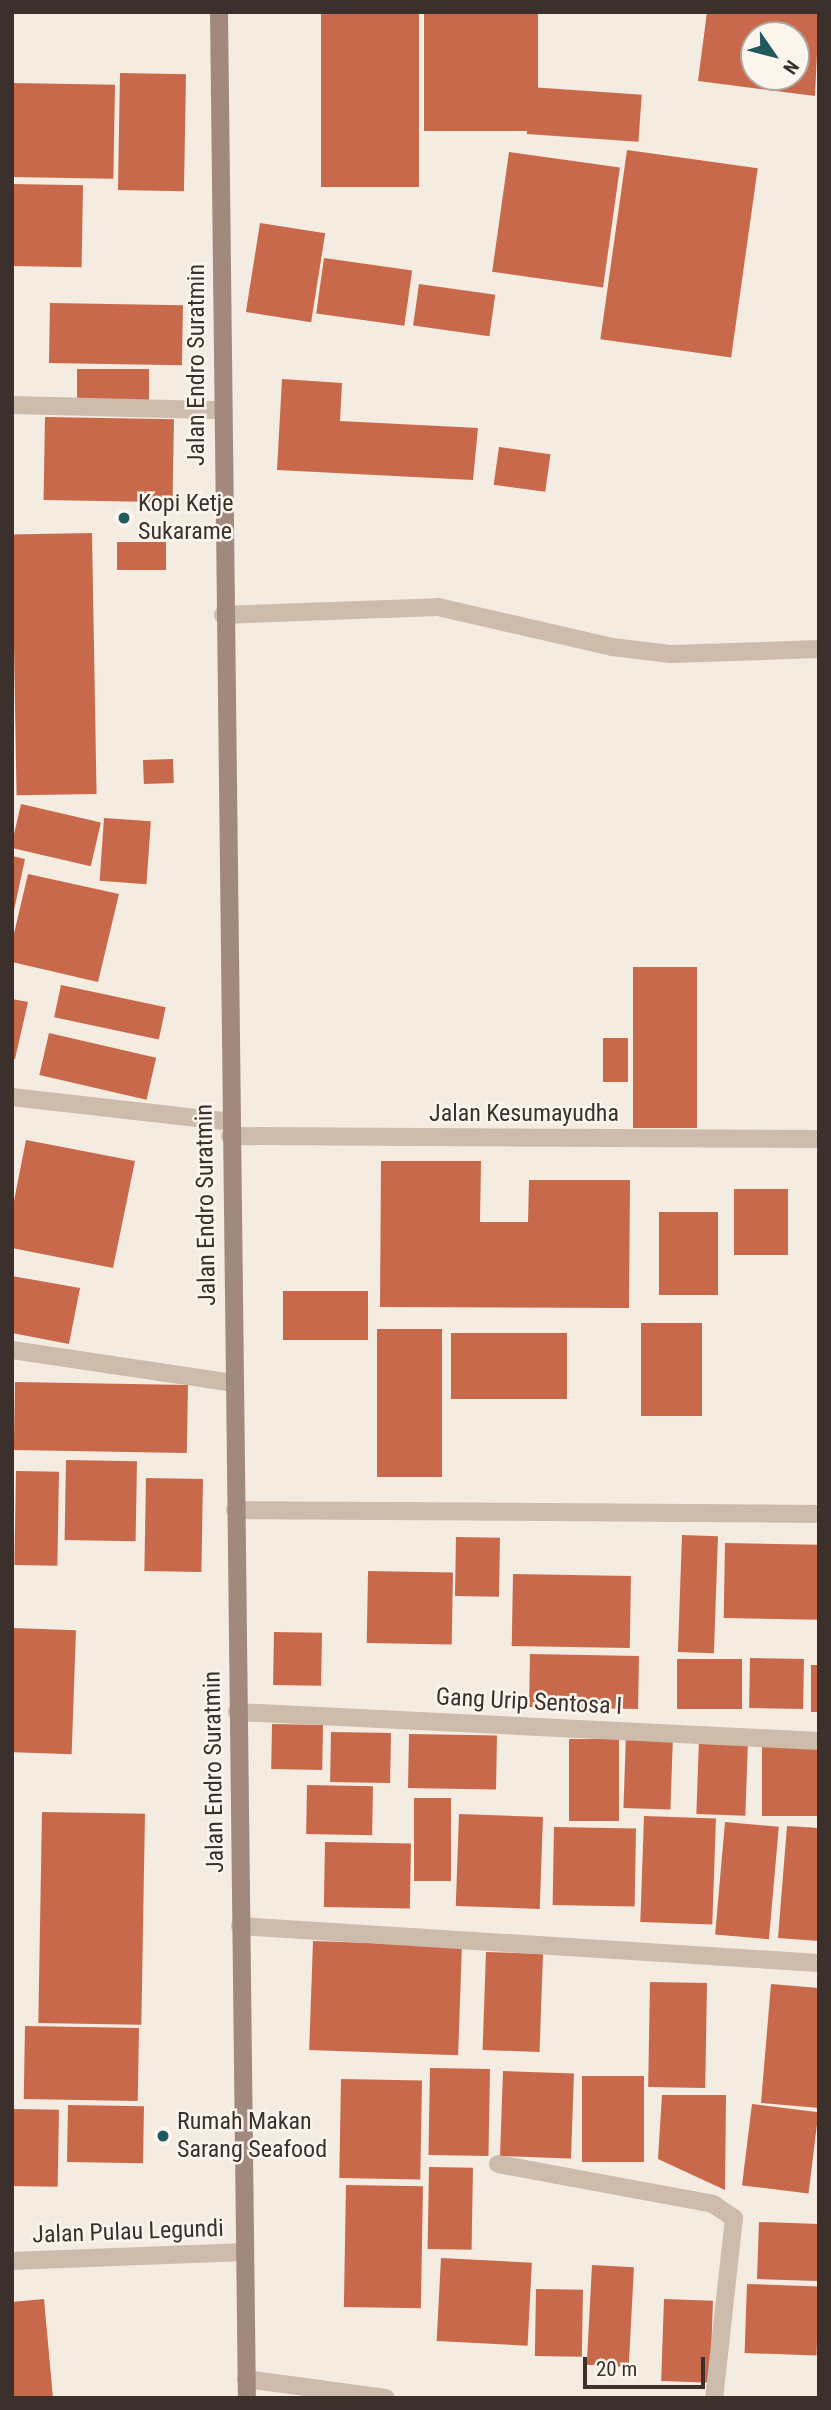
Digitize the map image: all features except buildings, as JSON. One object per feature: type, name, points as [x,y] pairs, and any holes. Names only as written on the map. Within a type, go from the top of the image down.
[{"type":"main road","name":"Jalan Endro Suratmin","points":[[219,12],[223,615],[247,2398]]},
{"type":"street","points":[[12,405],[222,410]]},
{"type":"street","points":[[223,615],[438,607],[612,647],[671,654],[819,649]]},
{"type":"street","name":"Jalan Kesumayudha","points":[[12,1097],[230,1129],[819,1139]]},
{"type":"street","points":[[12,1350],[233,1383]]},
{"type":"street","points":[[235,1510],[819,1514]]},
{"type":"street","name":"Gang Urip Sentosa I","points":[[237,1712],[819,1741]]},
{"type":"street","points":[[240,1926],[819,1964]]},
{"type":"street","points":[[498,2164],[713,2204],[734,2218],[714,2398]]},
{"type":"street","name":"Jalan Pulau Legundi","points":[[12,2262],[245,2252]]},
{"type":"street","points":[[246,2379],[386,2398]]},
{"type":"place","name":"Kopi Ketje Sukarame","points":[[124,518]]},
{"type":"place","name":"Rumah Makan Sarang Seafood","points":[[163,2136]]}]
